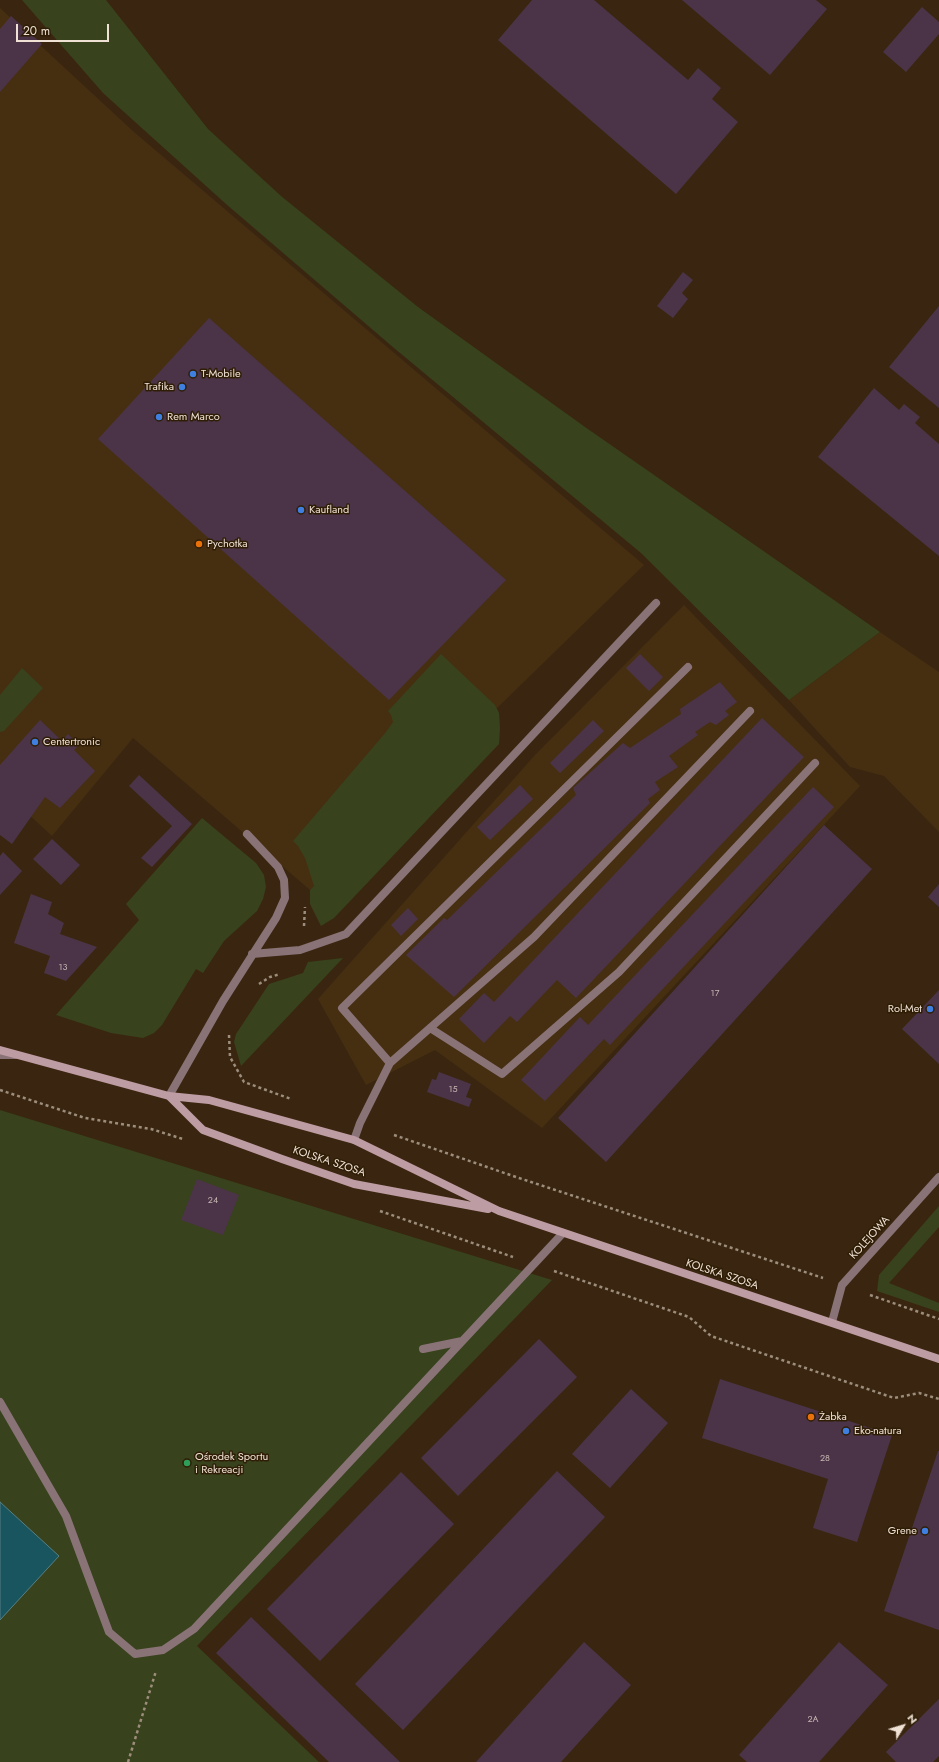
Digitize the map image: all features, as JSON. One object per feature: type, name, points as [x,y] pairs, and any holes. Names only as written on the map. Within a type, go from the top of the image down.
[{"type":"street","points":[[252,954],[300,950],[346,934],[656,603]]},
{"type":"street","points":[[390,1064],[342,1008],[688,666]]},
{"type":"street","points":[[354,1140],[360,1123],[390,1064],[534,937],[750,710]]},
{"type":"street","points":[[430,1028],[502,1074],[619,972],[814,764]]},
{"type":"street","points":[[169,1096],[215,1015],[276,918],[285,898],[284,880],[278,867],[247,834]]},
{"type":"street","name":"KOLSKA SZOSA","points":[[0,1050],[169,1096],[209,1100],[354,1140],[499,1211],[563,1234],[832,1322],[939,1359]]},
{"type":"street","points":[[0,1055],[20,1056]]},
{"type":"street","name":"KOLSKA SZOSA","points":[[169,1096],[203,1130],[290,1162],[354,1184],[499,1211]]},
{"type":"street","name":"KOLEJOWA","points":[[832,1322],[842,1285],[939,1178]]},
{"type":"street","points":[[0,1402],[66,1516],[109,1632],[135,1654],[163,1650],[194,1629],[563,1234]]},
{"type":"street","points":[[423,1349],[462,1341]]},
{"type":"path","points":[[258,985],[270,977],[283,973]]},
{"type":"path","points":[[232,1030],[228,1036],[230,1057],[244,1082],[294,1101]]},
{"type":"path","points":[[0,1090],[85,1118]]},
{"type":"path","points":[[360,1123],[519,1178],[827,1280]]},
{"type":"path","points":[[870,1295],[939,1319]]},
{"type":"path","points":[[128,1762],[163,1650]]},
{"type":"shaded area","points":[[0,8],[134,132],[644,565],[310,890],[133,738],[52,836],[0,788]]},
{"type":"shaded area","points":[[684,605],[860,786],[542,1128],[435,1050],[366,1085],[318,999],[535,755]]},
{"type":"shaded area","points":[[880,632],[939,672],[939,832],[884,776],[850,767],[789,700]]},
{"type":"green space","points":[[22,0],[106,0],[208,129],[281,196],[418,307],[585,427],[880,632],[789,700],[641,553],[394,348],[226,204],[103,93]]},
{"type":"green space","points":[[441,654],[495,705],[499,713],[499,744],[334,918],[321,926],[310,904],[310,890],[314,886],[305,858],[298,846],[293,841],[386,732],[393,722],[388,711]]},
{"type":"green space","points":[[22,668],[43,688],[4,731],[0,732],[0,695]]},
{"type":"green space","points":[[202,818],[256,863],[264,875],[266,887],[263,899],[257,911],[224,941],[203,973],[196,969],[162,1025],[154,1033],[143,1038],[111,1033],[56,1015],[139,920],[126,904]]},
{"type":"green space","points":[[343,958],[241,1066],[234,1042],[236,1034],[269,984],[303,973],[308,962]]},
{"type":"green space","name":"Ośrodek Sportu i Rekreacji","points":[[0,1110],[552,1280],[197,1646],[319,1762],[0,1762]]},
{"type":"green space","points":[[939,1206],[939,1227],[889,1283],[939,1303],[939,1312],[877,1291],[879,1275]]},
{"type":"water","points":[[0,1502],[59,1556],[0,1620]]},
{"type":"building","points":[[532,0],[594,0],[688,80],[698,68],[721,88],[712,99],[738,122],[676,194],[498,40]]},
{"type":"building","points":[[682,0],[816,0],[827,9],[770,75]]},
{"type":"building","points":[[922,7],[939,22],[939,34],[906,72],[883,52]]},
{"type":"building","points":[[11,16],[42,44],[0,92],[0,29]]},
{"type":"building","points":[[683,272],[693,280],[682,293],[688,299],[673,318],[657,306]]},
{"type":"building","points":[[939,306],[939,408],[889,367]]},
{"type":"building","name":"Kaufland","points":[[209,318],[506,580],[389,700],[98,439]]},
{"type":"building","points":[[874,388],[899,410],[904,404],[920,417],[915,423],[939,444],[939,556],[818,457]]},
{"type":"building","points":[[640,654],[663,677],[649,691],[626,668]]},
{"type":"building","points":[[720,682],[737,702],[725,711],[729,715],[716,725],[710,722],[695,732],[698,735],[669,756],[678,767],[655,782],[660,790],[648,799],[650,803],[454,997],[406,955],[444,918],[447,920],[576,795],[573,788],[623,743],[630,748],[681,714],[680,709]]},
{"type":"building","points":[[762,718],[804,757],[576,998],[557,980],[517,1022],[510,1016],[484,1043],[459,1019],[484,993],[494,1002]]},
{"type":"building","points":[[40,720],[62,741],[68,734],[79,745],[74,750],[95,771],[60,808],[45,797],[12,844],[0,835],[0,765]]},
{"type":"building","points":[[593,720],[604,731],[560,773],[550,763]]},
{"type":"building","points":[[139,775],[192,824],[152,867],[141,858],[172,826],[129,786]]},
{"type":"building","points":[[520,785],[533,799],[490,840],[477,827]]},
{"type":"building","points":[[813,787],[834,807],[610,1045],[604,1039],[545,1101],[521,1080],[580,1017],[588,1025]]},
{"type":"building","points":[[824,825],[872,869],[606,1162],[558,1118]]},
{"type":"building","points":[[52,839],[80,865],[61,885],[33,859]]},
{"type":"building","points":[[3,852],[22,871],[0,895],[0,856]]},
{"type":"building","points":[[939,884],[939,907],[928,897]]},
{"type":"building","points":[[31,894],[52,902],[48,914],[64,923],[60,934],[97,947],[66,981],[44,973],[50,956],[14,943]]},
{"type":"building","points":[[408,908],[418,919],[401,936],[391,925]]},
{"type":"building","name":"Rol-Met","points":[[939,990],[939,1064],[902,1029]]},
{"type":"building","points":[[439,1072],[471,1084],[466,1097],[472,1099],[469,1107],[427,1092],[432,1079],[436,1080]]},
{"type":"building","points":[[197,1179],[239,1195],[223,1235],[181,1220]]},
{"type":"building","points":[[539,1339],[577,1377],[458,1496],[421,1458]]},
{"type":"building","points":[[720,1379],[892,1435],[857,1542],[813,1528],[828,1479],[702,1438]]},
{"type":"building","points":[[631,1389],[668,1423],[610,1488],[572,1454]]},
{"type":"building","name":"Grene","points":[[939,1451],[939,1630],[884,1611]]},
{"type":"building","points":[[557,1471],[605,1517],[403,1730],[355,1684]]},
{"type":"building","points":[[401,1472],[454,1524],[320,1661],[267,1609]]},
{"type":"building","points":[[251,1617],[400,1762],[329,1762],[216,1653]]},
{"type":"building","points":[[584,1642],[631,1685],[561,1762],[476,1762]]},
{"type":"building","points":[[839,1642],[888,1685],[819,1762],[747,1762],[739,1755]]},
{"type":"building","points":[[939,1699],[939,1756],[933,1762],[896,1762],[886,1752]]},
{"type":"place","name":"T-Mobile","points":[[193,374]]},
{"type":"place","name":"Trafika","points":[[182,387]]},
{"type":"place","name":"Rem Marco","points":[[159,417]]},
{"type":"place","name":"Kaufland","points":[[301,510]]},
{"type":"place","name":"Pychotka","points":[[199,544]]},
{"type":"place","name":"Centertronic","points":[[35,742]]},
{"type":"place","name":"Rol-Met","points":[[930,1009]]},
{"type":"place","name":"Żabka","points":[[811,1417]]},
{"type":"place","name":"Eko-natura","points":[[846,1431]]},
{"type":"place","name":"Ośrodek Sportu i Rekreacji","points":[[187,1463]]},
{"type":"place","name":"Grene","points":[[925,1531]]}]
